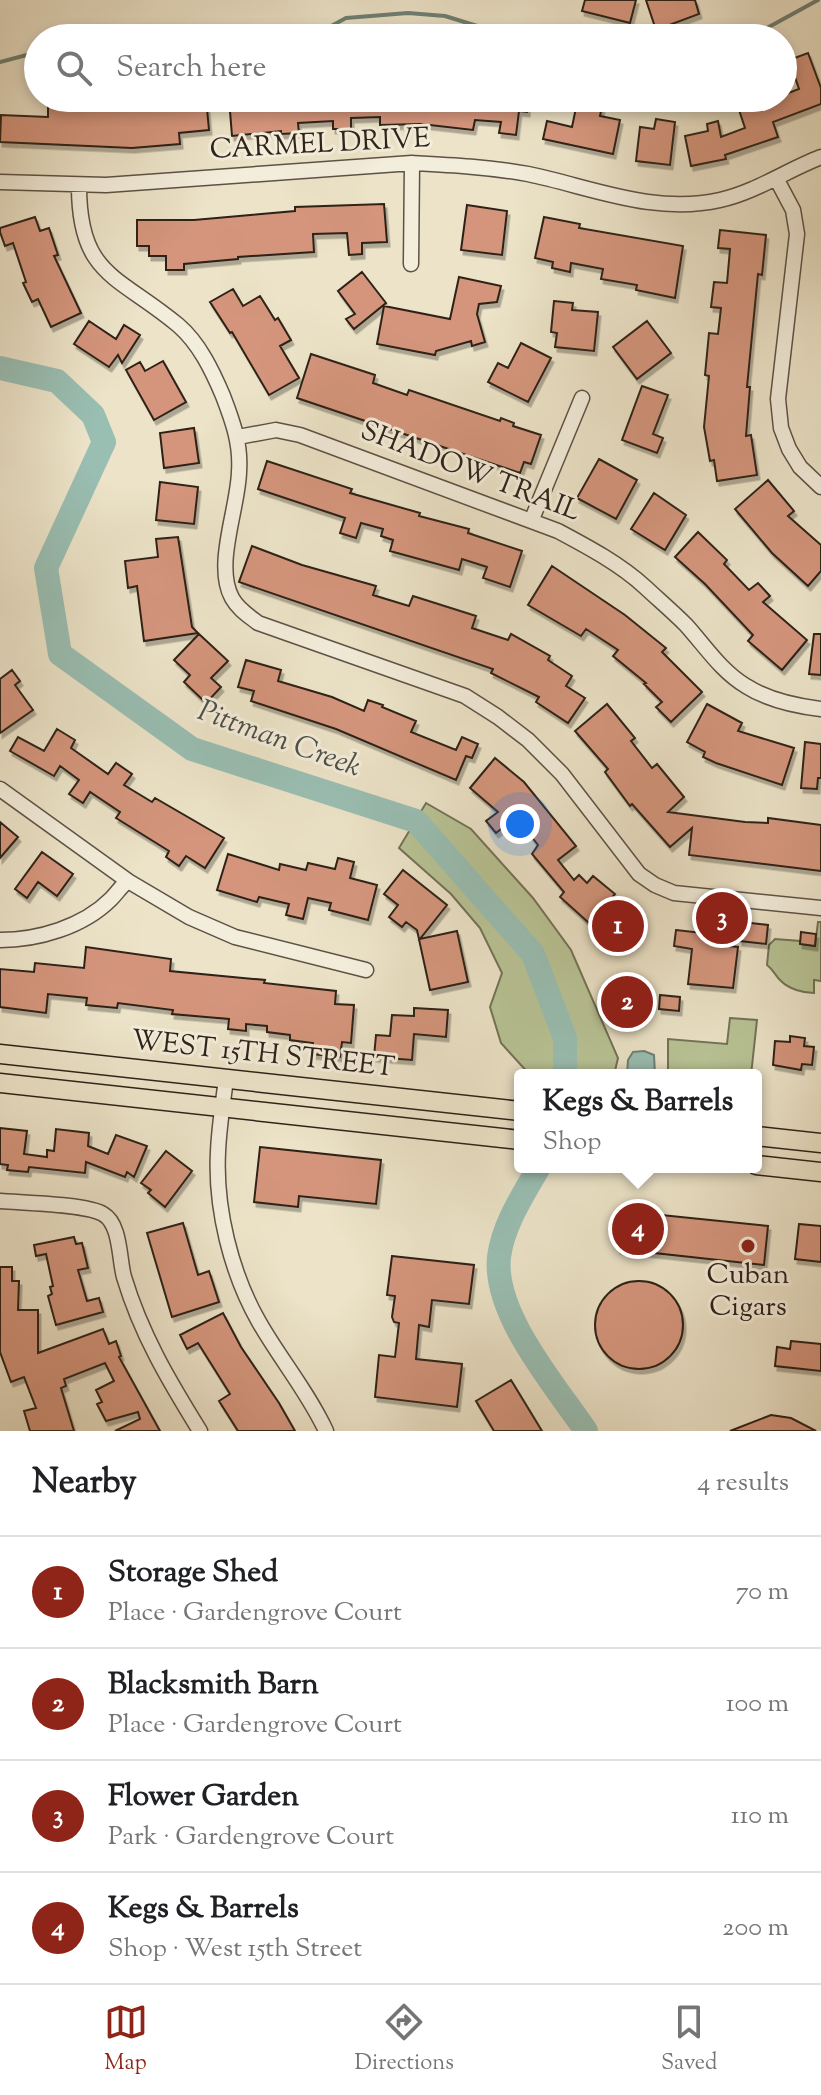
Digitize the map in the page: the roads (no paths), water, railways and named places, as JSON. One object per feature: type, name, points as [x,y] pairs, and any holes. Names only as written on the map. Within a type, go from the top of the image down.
[{"type":"main road","name":"WEST 15TH STREET","points":[[0,1054],[514,1110]]},
{"type":"main road","name":"WEST 15TH STREET","points":[[0,1083],[514,1139]]},
{"type":"main road","points":[[762,1137],[821,1143]]},
{"type":"main road","points":[[762,1166],[821,1172]]},
{"type":"street","name":"CARMEL DRIVE","points":[[0,182],[79,186],[412,163],[462,165],[526,174],[639,201],[680,205],[719,201],[752,190],[821,157]]},
{"type":"street","points":[[411,264],[412,163]]},
{"type":"street","points":[[776,178],[793,210],[797,234],[778,399],[781,428],[800,467],[821,487]]},
{"type":"street","points":[[79,186],[79,219],[93,255],[106,271],[180,326],[206,359],[238,437],[235,511],[225,557],[231,597],[242,611],[258,623],[465,696],[498,717],[528,740],[562,774],[639,874],[655,885],[686,894],[821,908]]},
{"type":"street","points":[[532,519],[582,398]]},
{"type":"street","name":"SHADOW TRAIL","points":[[238,437],[276,430],[300,435],[532,519],[594,551],[642,584],[684,623],[723,668],[745,686],[784,702],[821,709]]},
{"type":"street","points":[[0,789],[128,881],[189,917],[235,937],[366,970]]},
{"type":"street","points":[[0,940],[24,940],[82,919],[110,900],[128,881]]},
{"type":"street","points":[[226,1079],[218,1152],[219,1188],[238,1277],[256,1317],[326,1431]]},
{"type":"street","points":[[0,1201],[92,1210],[107,1216],[113,1227],[123,1273],[150,1346],[200,1431]]},
{"type":"water","points":[[644,1051],[654,1055],[655,1069],[627,1069],[633,1052]]},
{"type":"waterway","points":[[774,24],[818,0]]},
{"type":"waterway","points":[[335,24],[346,18],[408,13],[445,16],[471,24]]},
{"type":"waterway","points":[[0,62],[24,56]]},
{"type":"waterway","name":"Pittman Creek","points":[[0,368],[57,381],[93,415],[104,442],[46,568],[60,654],[192,749],[416,821],[533,954],[565,1038],[565,1069]]},
{"type":"waterway","name":"Pittman Creek","points":[[536,1173],[514,1210],[505,1233],[499,1257],[500,1279],[506,1302],[529,1348],[586,1431]]},
{"type":"place","name":"Flower Garden","points":[[722,918]]},
{"type":"place","name":"Storage Shed","points":[[618,926]]},
{"type":"place","name":"Blacksmith Barn","points":[[627,1002]]},
{"type":"place","name":"Kegs & Barrels","points":[[638,1229]]},
{"type":"place","name":"Cuban Cigars","points":[[748,1246]]}]
